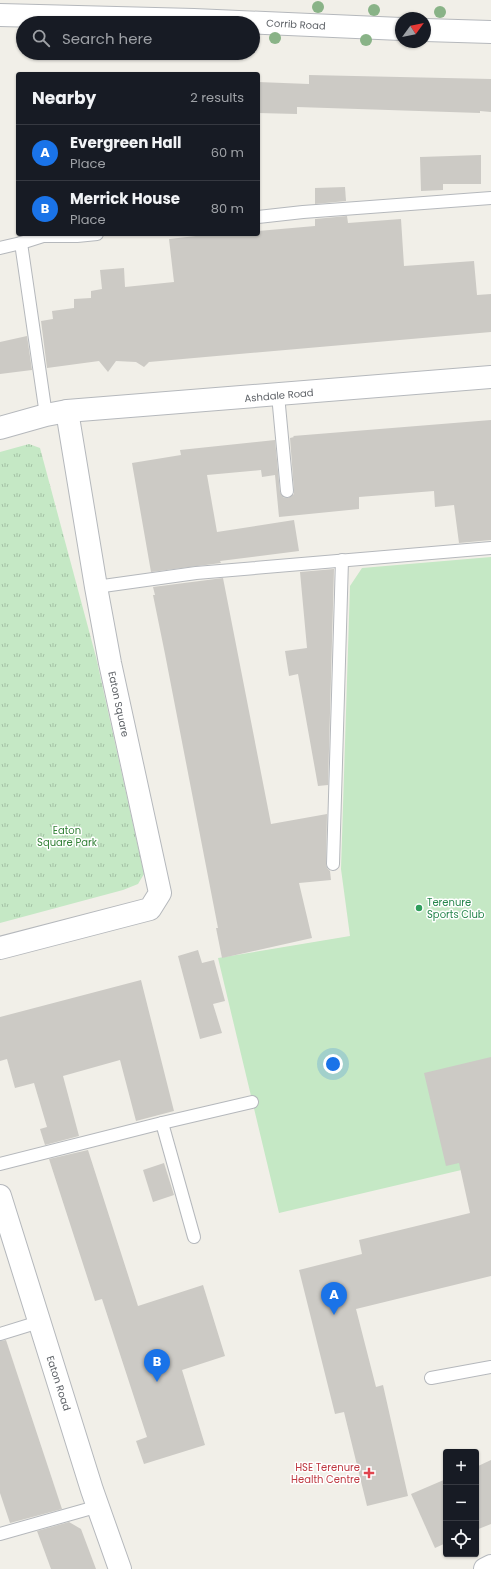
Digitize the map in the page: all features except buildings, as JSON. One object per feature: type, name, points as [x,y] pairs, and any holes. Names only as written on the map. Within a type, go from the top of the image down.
[{"type":"street","name":"Corrib Road","points":[[0,15],[39,16]]},
{"type":"street","name":"Corrib Road","points":[[260,23],[395,29]]},
{"type":"street","points":[[431,30],[491,32]]},
{"type":"street","name":"Ashdale Road","points":[[67,411],[491,377]]},
{"type":"street","points":[[0,428],[46,415],[67,411]]},
{"type":"street","name":"Eaton Square","points":[[0,948],[150,909],[160,893],[110,663],[67,411]]},
{"type":"street","name":"Eaton Road","points":[[0,1196],[39,1322],[120,1569]]},
{"type":"street","points":[[485,1569],[491,1566]]},
{"type":"lane","points":[[260,217],[303,212],[491,198]]},
{"type":"lane","points":[[0,248],[43,236],[77,236]]},
{"type":"lane","points":[[21,243],[46,415]]},
{"type":"lane","points":[[278,394],[287,491]]},
{"type":"lane","points":[[96,587],[196,573],[491,548]]},
{"type":"lane","points":[[333,864],[342,560]]},
{"type":"lane","points":[[0,1164],[252,1102]]},
{"type":"lane","points":[[162,1123],[194,1237]]},
{"type":"lane","points":[[0,1334],[39,1322]]},
{"type":"lane","points":[[430,1378],[491,1367]]},
{"type":"lane","points":[[0,1534],[99,1506]]},
{"type":"green space","name":"Eaton Square Park","points":[[29,444],[40,448],[96,657],[144,874],[138,884],[123,890],[0,923],[0,452]]},
{"type":"green space","name":"Terenure Sports Club","points":[[491,557],[491,1163],[279,1213],[218,958],[350,936],[341,869],[350,586],[362,568]]},
{"type":"place","name":"Terenure Sports Club","points":[[419,908]]},
{"type":"place","name":"Evergreen Hall","points":[[334,1315]]},
{"type":"place","name":"Merrick House","points":[[157,1382]]},
{"type":"place","name":"HSE Terenure Health Centre","points":[[369,1473]]}]
